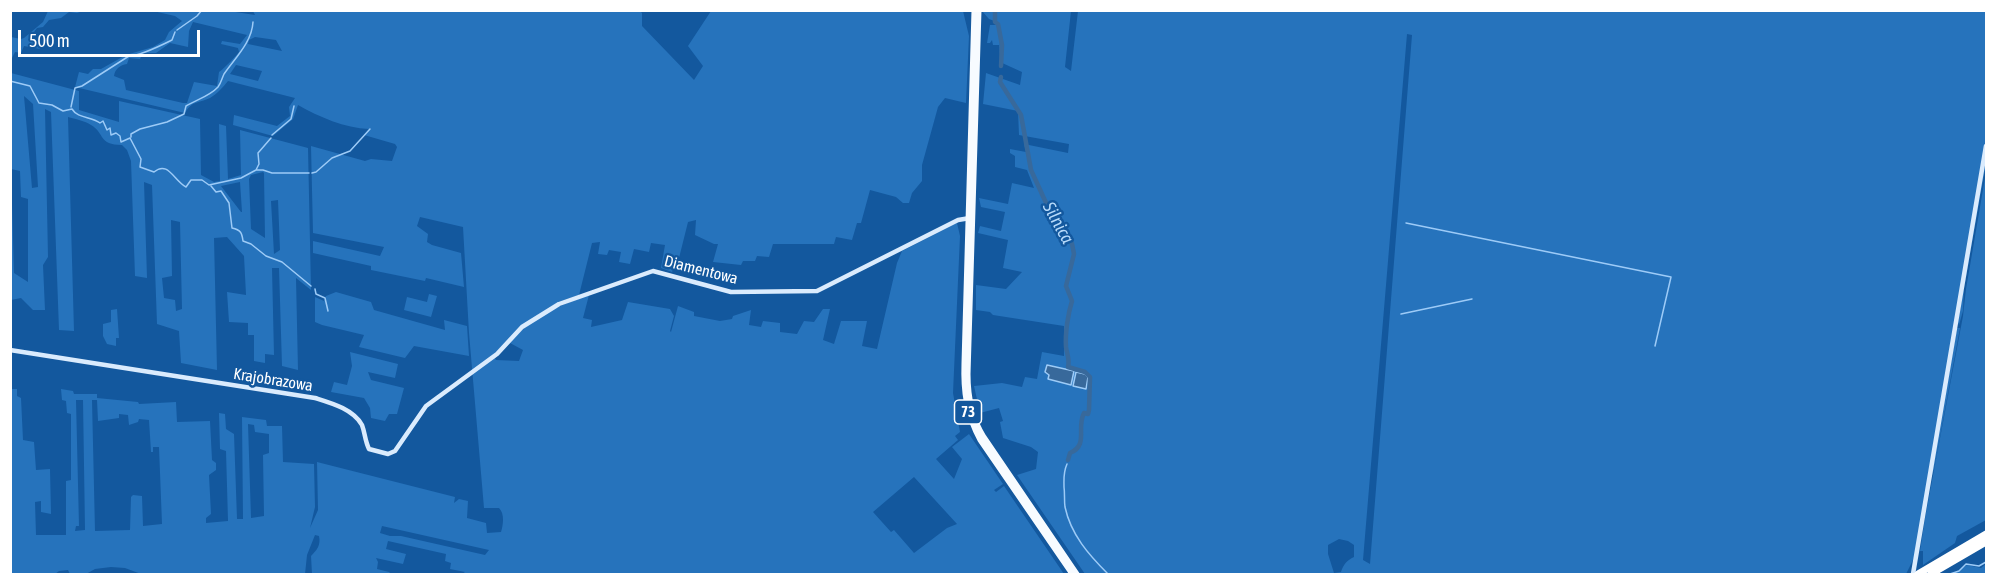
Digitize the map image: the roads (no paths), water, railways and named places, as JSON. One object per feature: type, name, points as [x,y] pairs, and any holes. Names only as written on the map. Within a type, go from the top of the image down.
[{"type":"highway","points":[[1915,573],[1986,534]]},
{"type":"highway","points":[[1931,574],[1986,542]]},
{"type":"main road","name":"73","points":[[974,10],[968,384],[972,411],[987,442],[1077,574]]},
{"type":"main road","name":"73","points":[[979,10],[963,385],[967,410],[980,440],[1072,574]]},
{"type":"street","points":[[1915,573],[1986,146]]},
{"type":"street","name":"Diamentowa","points":[[472,372],[497,354],[522,327],[559,304],[646,272],[661,272],[736,292],[817,291],[958,220],[971,218]]},
{"type":"street","name":"Krajobrazowa","points":[[10,350],[315,398],[340,406],[349,412],[362,425],[369,450],[387,454],[395,451],[426,406],[472,372]]},
{"type":"waterway","points":[[177,30],[202,10]]},
{"type":"waterway","name":"Silnica","points":[[995,10],[995,22],[998,24],[1002,45],[1001,66]]},
{"type":"waterway","points":[[131,137],[131,134],[140,129],[167,122],[184,114],[186,106],[215,90],[250,36],[253,22]]},
{"type":"waterway","points":[[71,107],[75,88],[82,86],[129,56],[172,40],[175,32]]},
{"type":"waterway","name":"Silnica","points":[[1001,77],[1000,82],[1021,115],[1031,170],[1058,229],[1069,237],[1074,254],[1066,286],[1072,301],[1066,336],[1068,367],[1085,372],[1090,377],[1089,410],[1088,414],[1084,413],[1082,419],[1081,441],[1076,450],[1070,453],[1068,460]]},
{"type":"waterway","points":[[10,81],[30,86],[39,103],[52,105],[63,111],[72,109],[81,116],[100,123],[103,121],[107,130],[110,128],[111,135],[116,133],[120,136],[121,142],[130,138],[141,159],[140,167],[154,172],[163,168],[186,187],[191,180],[202,180],[209,185],[241,178],[256,170],[272,173],[309,173]]},
{"type":"waterway","points":[[272,135],[291,119],[294,106]]},
{"type":"waterway","points":[[312,173],[332,158],[350,151],[370,129]]},
{"type":"waterway","points":[[256,170],[259,164],[258,153],[271,138]]},
{"type":"waterway","points":[[211,186],[216,192],[221,191],[229,203],[232,228],[240,232],[243,241],[251,244],[266,256],[282,262],[311,286]]},
{"type":"waterway","points":[[1406,223],[1671,277],[1655,346]]},
{"type":"waterway","points":[[315,289],[316,294],[325,298],[328,311]]},
{"type":"waterway","points":[[1401,314],[1472,299]]},
{"type":"waterway","name":"Silnica","points":[[1067,464],[1064,481],[1068,517],[1082,544],[1108,574]]},
{"type":"waterway","points":[[1950,574],[1959,571],[1966,564],[1979,566],[1986,562]]}]
